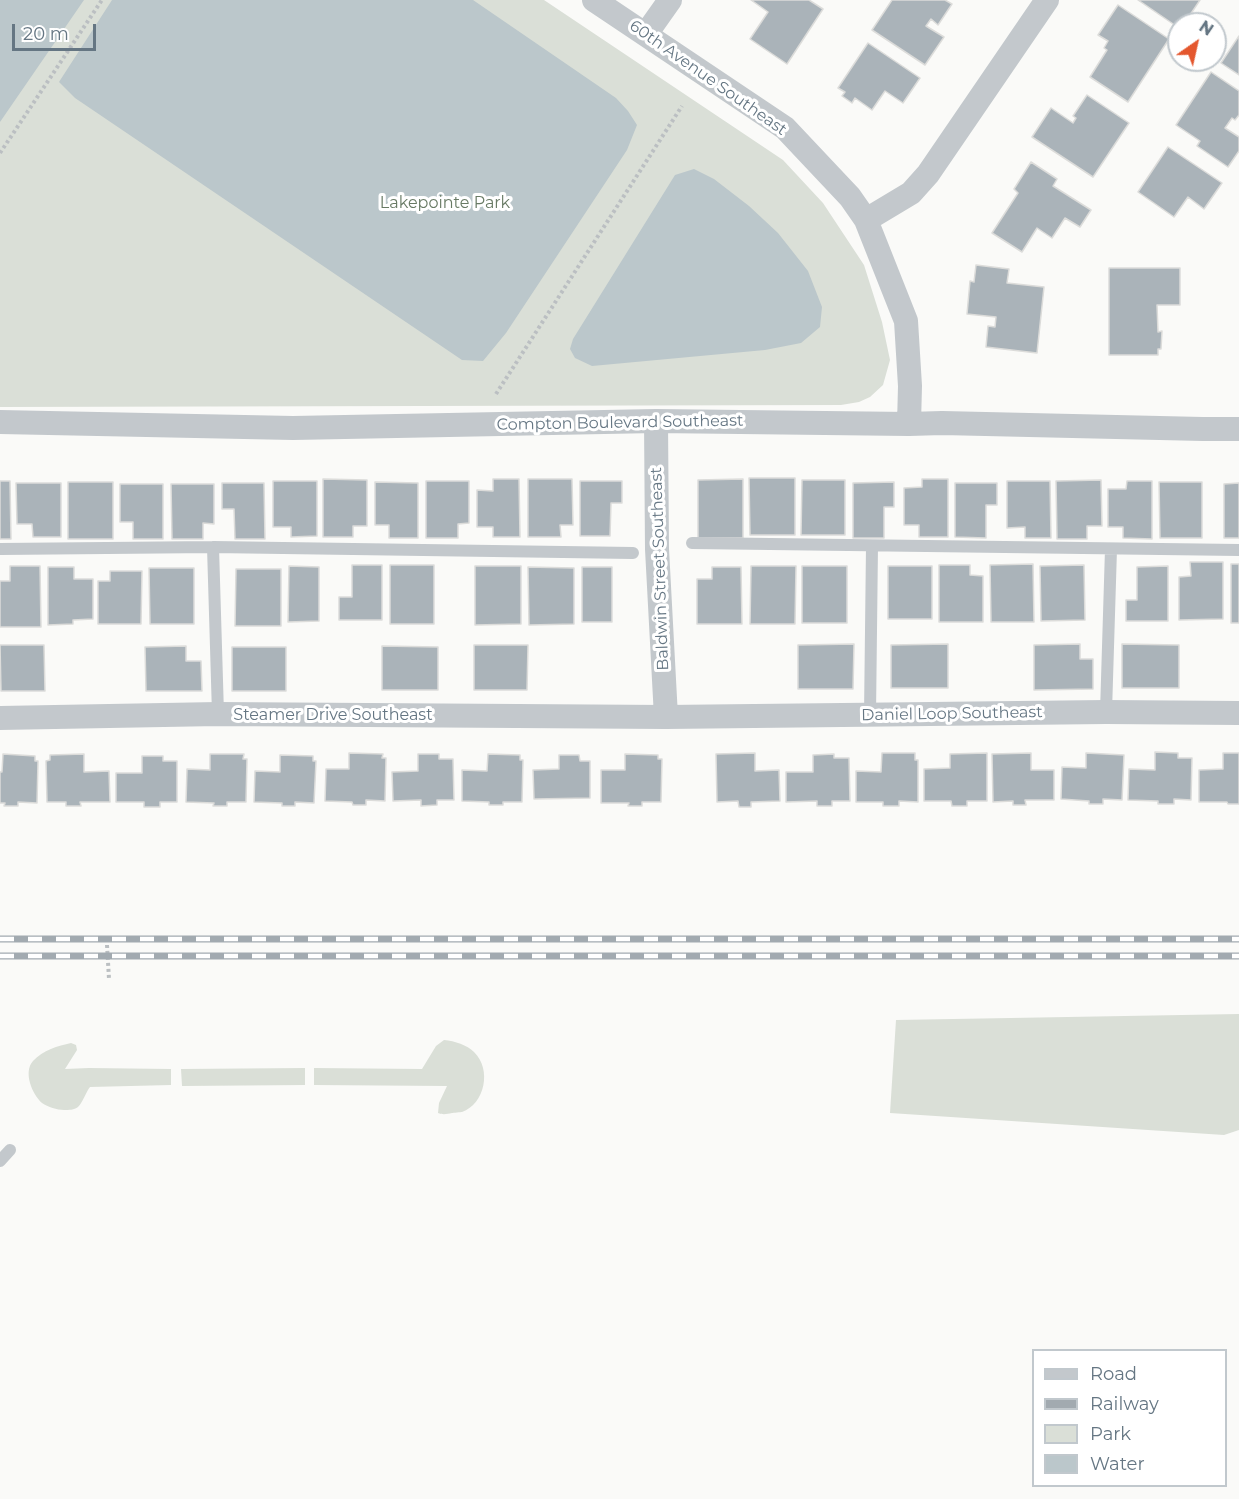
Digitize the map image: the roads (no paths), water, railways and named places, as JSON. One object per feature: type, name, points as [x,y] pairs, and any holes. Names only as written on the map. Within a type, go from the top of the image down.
[{"type":"street","name":"60th Avenue Southeast","points":[[594,0],[785,128],[850,197],[866,220],[906,321],[910,386],[909,424]]},
{"type":"street","points":[[646,34],[670,0]]},
{"type":"street","points":[[866,220],[911,193],[928,174],[1047,0]]},
{"type":"street","name":"Compton Boulevard Southeast","points":[[0,422],[293,428],[656,421],[942,423],[1239,429]]},
{"type":"street","name":"Baldwin Street Southeast","points":[[656,421],[657,549],[666,717]]},
{"type":"street","name":"Daniel Loop Southeast","points":[[666,717],[1106,712],[1239,713]]},
{"type":"street","name":"Steamer Drive Southeast","points":[[0,717],[218,714],[666,717]]},
{"type":"lane","points":[[692,543],[1239,550]]},
{"type":"lane","points":[[870,715],[872,546]]},
{"type":"lane","points":[[213,547],[218,714]]},
{"type":"lane","points":[[0,549],[213,547],[633,553]]},
{"type":"lane","points":[[1106,712],[1112,549]]},
{"type":"lane","points":[[0,1161],[10,1150]]},
{"type":"water","points":[[0,0],[84,0],[0,122]]},
{"type":"water","points":[[112,0],[473,0],[616,98],[637,125],[627,150],[506,333],[483,361],[462,360],[75,98],[59,82]]},
{"type":"water","points":[[694,169],[714,179],[749,206],[778,233],[808,271],[822,307],[820,327],[801,343],[765,350],[592,366],[575,358],[570,349],[573,339],[675,175]]},
{"type":"railway","points":[[0,939],[1239,939]]},
{"type":"railway","points":[[0,956],[1239,956]]},
{"type":"park label","name":"Lakepointe Park","points":[[445,203]]}]
